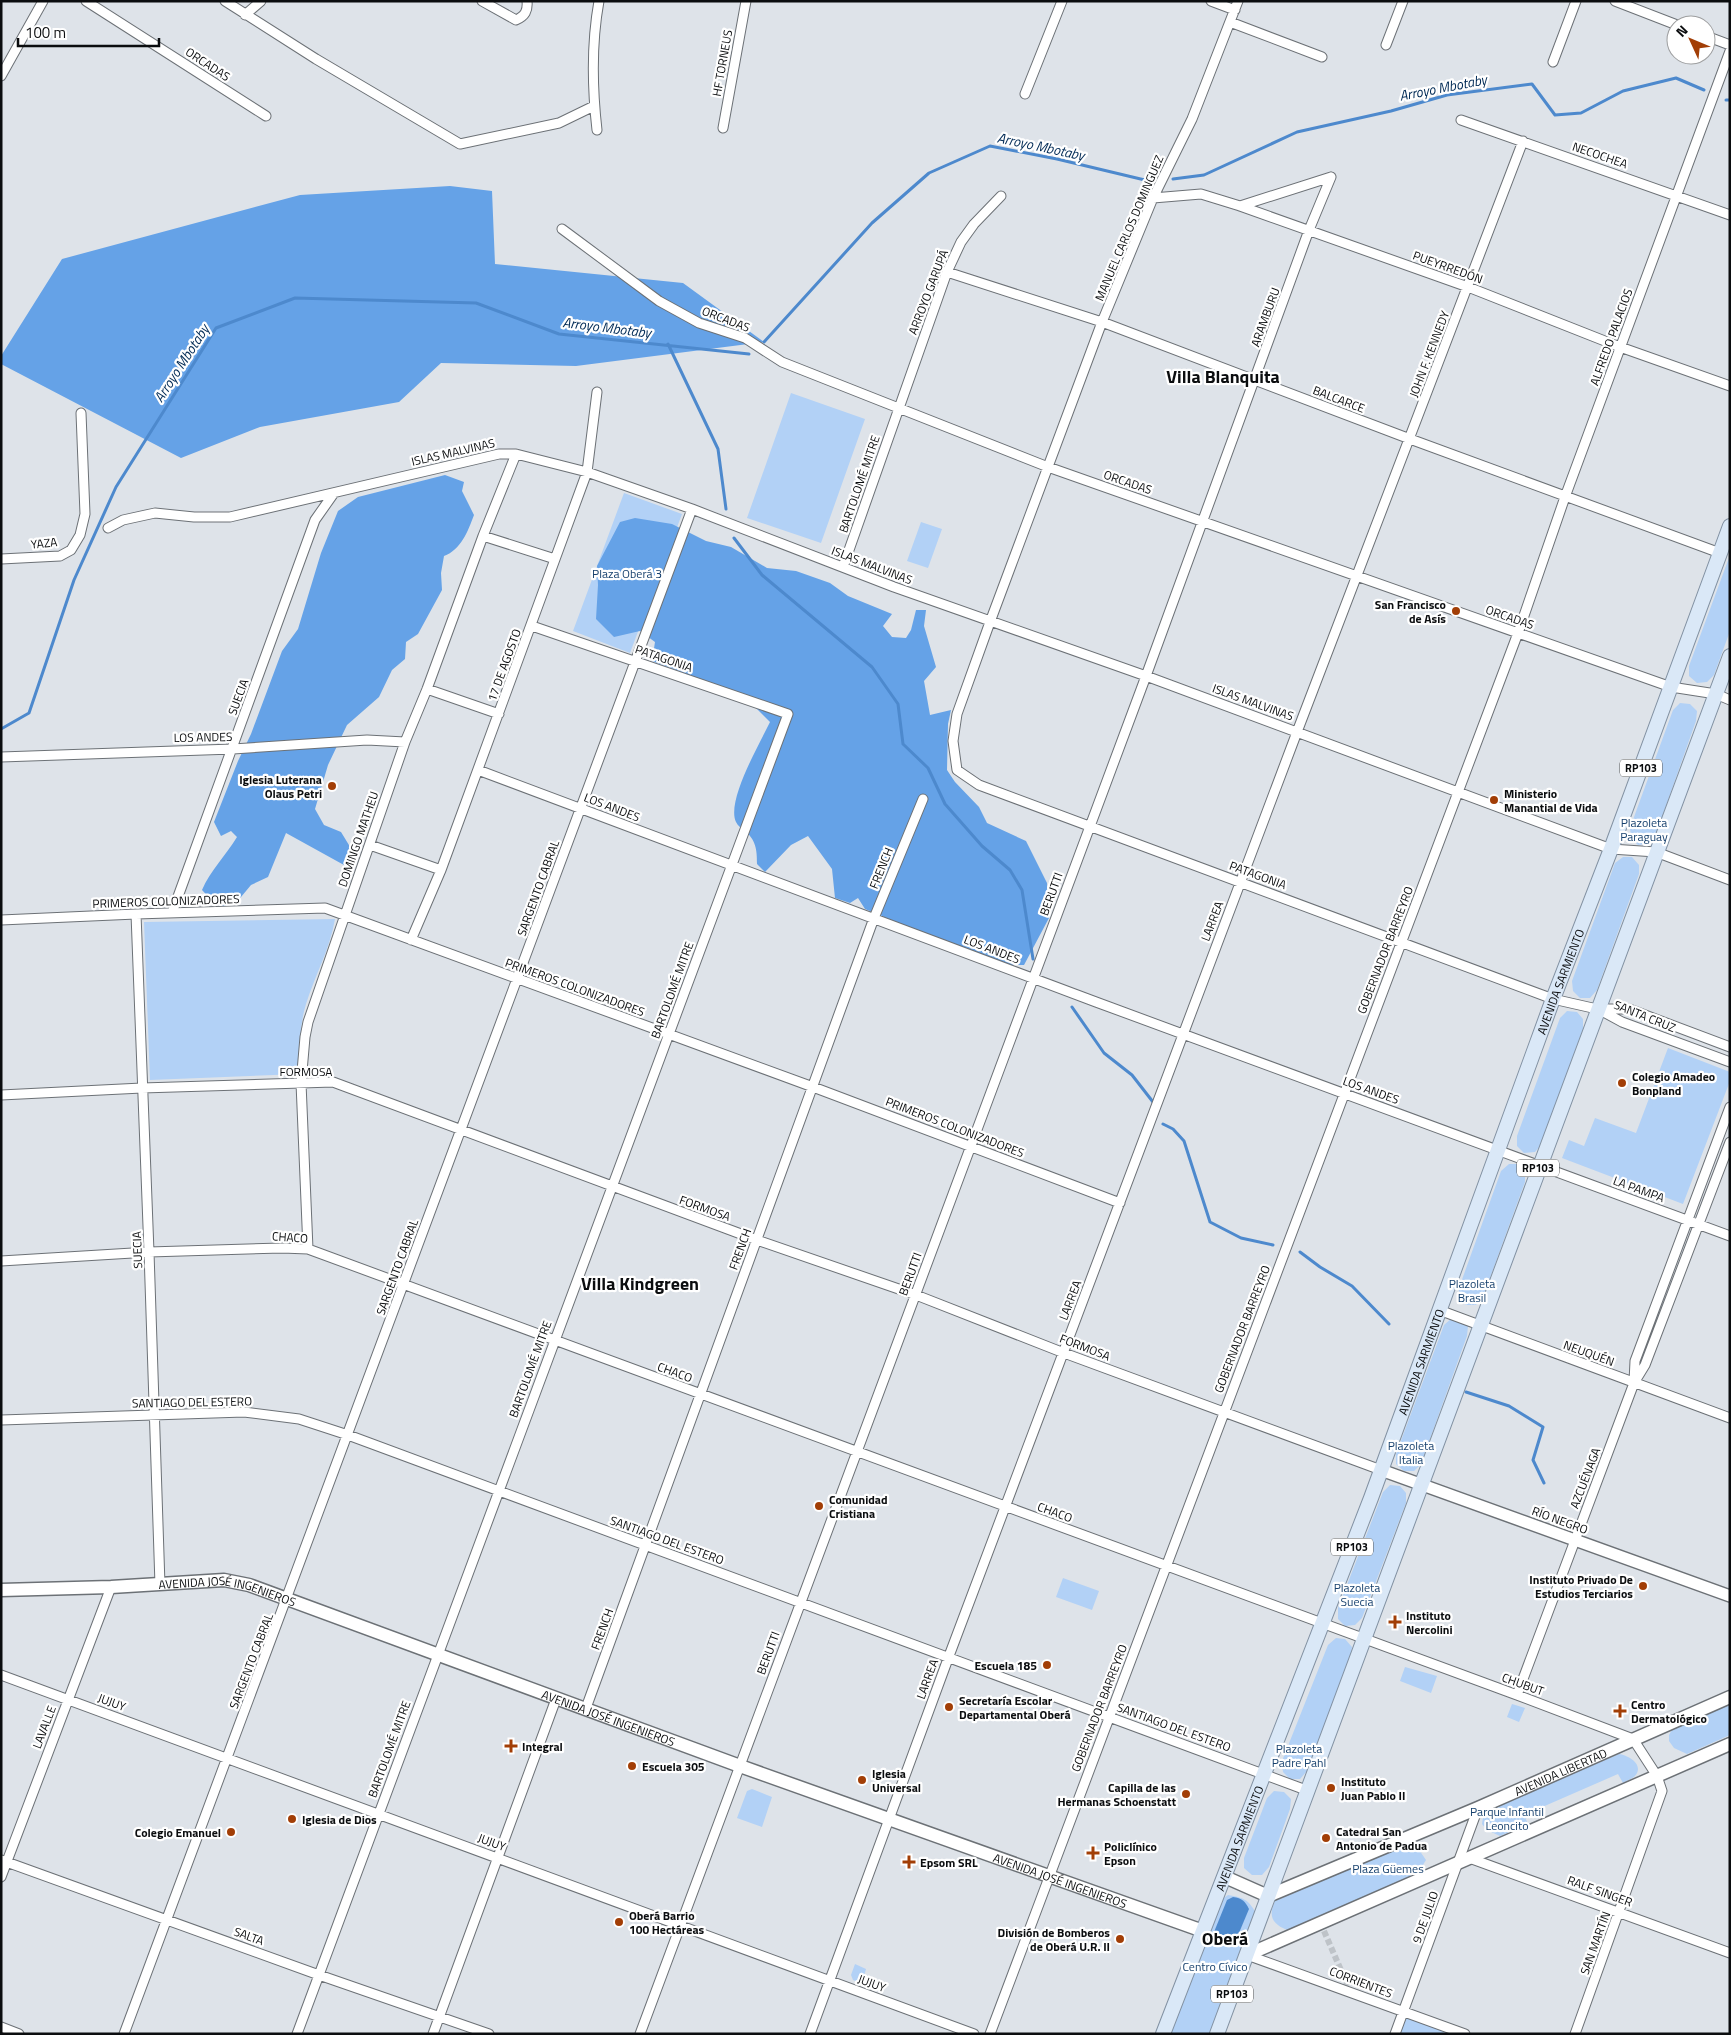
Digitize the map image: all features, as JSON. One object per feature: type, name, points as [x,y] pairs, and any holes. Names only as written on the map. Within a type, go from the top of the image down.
[{"type":"main road","name":"RP103","points":[[1671,687],[1729,531]]},
{"type":"main road","name":"RP103","points":[[1217,2034],[1306,1790],[1730,656]]},
{"type":"main road","name":"AVENIDA SARMIENTO","points":[[1163,2034],[1381,1470],[1552,999],[1611,849],[1671,687]]},
{"type":"main road","name":"AVENIDA JOSÉ INGENIEROS","points":[[1,1590],[111,1587],[224,1580],[237,1582],[438,1654],[556,1699],[586,1708],[740,1766],[1203,1931]]},
{"type":"main road","name":"AVENIDA LIBERTAD","points":[[1268,1896],[1478,1808],[1730,1697]]},
{"type":"main road","points":[[1247,1955],[1463,1859],[1730,1744]]},
{"type":"main road","points":[[1225,1877],[1268,1896]]},
{"type":"street","points":[[1,76],[43,1]]},
{"type":"street","name":"ORCADAS","points":[[86,1],[266,116]]},
{"type":"street","points":[[225,1],[316,59],[460,144],[559,123],[594,106]]},
{"type":"street","points":[[246,15],[261,1]]},
{"type":"street","points":[[482,1],[516,20],[522,17],[528,8],[527,1]]},
{"type":"street","points":[[597,130],[594,106],[592,43],[599,1]]},
{"type":"street","name":"HF TORNEUS","points":[[723,128],[746,1]]},
{"type":"street","points":[[1025,94],[1062,1]]},
{"type":"street","points":[[1211,1],[1236,6]]},
{"type":"street","points":[[1386,45],[1403,1]]},
{"type":"street","points":[[1553,62],[1576,1]]},
{"type":"street","points":[[1615,1],[1666,21]]},
{"type":"street","name":"MANUEL CARLOS DOMINGUEZ","points":[[1048,467],[1102,322],[1153,198],[1192,119],[1236,6]]},
{"type":"street","points":[[1230,22],[1322,57]]},
{"type":"street","points":[[1716,40],[1730,45]]},
{"type":"street","name":"ALFREDO PALACIOS","points":[[1518,633],[1565,497],[1730,51]]},
{"type":"street","name":"NECOCHEA","points":[[1461,120],[1677,194],[1730,215]]},
{"type":"street","name":"JOHN F. KENNEDY","points":[[1357,576],[1523,141]]},
{"type":"street","name":"ARAMBURU","points":[[1203,522],[1310,230],[1332,177],[1240,206]]},
{"type":"street","name":"PUEYRREDÓN","points":[[1153,198],[1201,194],[1240,206],[1468,287],[1620,347],[1730,386]]},
{"type":"street","name":"ARROYO GARUPÁ","points":[[899,408],[947,272],[961,242],[974,224],[1001,196]]},
{"type":"street","name":"ORCADAS","points":[[562,229],[659,300],[699,323],[745,338],[782,362],[1048,467],[1671,687],[1716,694],[1730,700]]},
{"type":"street","name":"BALCARCE","points":[[947,272],[1102,322],[1565,497],[1720,553]]},
{"type":"street","name":"17 DE AGOSTO","points":[[411,940],[441,870],[587,472],[597,392]]},
{"type":"street","name":"BARTOLOMÉ MITRE","points":[[843,567],[899,408]]},
{"type":"street","name":"YAZA","points":[[1,559],[60,556],[71,550],[80,535],[85,514],[81,413]]},
{"type":"street","name":"ISLAS MALVINAS","points":[[108,528],[123,520],[155,513],[194,517],[230,517],[499,454],[516,454],[587,472],[692,509],[990,622],[1146,676],[1611,849],[1656,852],[1730,880]]},
{"type":"street","name":"DOMINGO MATHEU","points":[[308,1249],[302,1083],[305,1037],[308,1022],[405,742],[427,689],[482,536],[516,454]]},
{"type":"street","points":[[990,622],[1048,467]]},
{"type":"street","name":"SUECIA","points":[[172,913],[315,520],[334,493]]},
{"type":"street","name":"SARGENTO CABRAL","points":[[124,2034],[692,509]]},
{"type":"street","name":"BERUTTI","points":[[640,2034],[1203,522]]},
{"type":"street","points":[[482,536],[556,559]]},
{"type":"street","name":"LARREA","points":[[810,2034],[949,1656],[1357,576]]},
{"type":"street","name":"PATAGONIA","points":[[990,622],[957,714],[953,741],[957,770],[979,785],[1552,999],[1597,1009]]},
{"type":"street","name":"PATAGONIA","points":[[532,626],[788,714]]},
{"type":"street","name":"GOBERNADOR BARREYRO","points":[[990,2034],[1518,633]]},
{"type":"street","points":[[427,689],[499,714]]},
{"type":"street","name":"BARTOLOMÉ MITRE","points":[[297,2034],[788,714]]},
{"type":"street","name":"LOS ANDES","points":[[1,757],[233,749],[367,740],[405,742]]},
{"type":"street","name":"LOS ANDES","points":[[478,770],[1539,1166]]},
{"type":"street","name":"FRENCH","points":[[586,1708],[874,918],[923,799]]},
{"type":"street","points":[[370,845],[441,870]]},
{"type":"street","name":"PRIMEROS COLONIZADORES","points":[[1,920],[325,908],[812,1087],[1120,1203]]},
{"type":"street","name":"SUECIA","points":[[136,914],[150,1252],[160,1584]]},
{"type":"street","name":"SANTA CRUZ","points":[[1597,1009],[1629,1010],[1730,1047]]},
{"type":"street","name":"SANTA CRUZ","points":[[1597,1009],[1622,1022],[1730,1062]]},
{"type":"street","name":"FORMOSA","points":[[1,1096],[142,1088],[334,1082],[612,1187],[916,1295],[1064,1353],[1381,1470]]},
{"type":"street","name":"AZCUÉNAGA","points":[[1634,1383],[1635,1361],[1730,1107]]},
{"type":"street","name":"AZCUÉNAGA","points":[[1517,1695],[1634,1383],[1645,1365],[1730,1142]]},
{"type":"street","name":"LA PAMPA","points":[[1539,1166],[1730,1236]]},
{"type":"street","name":"CHACO","points":[[1,1261],[150,1252],[308,1249],[1322,1624]]},
{"type":"street","name":"NEUQUÉN","points":[[1439,1310],[1730,1418]]},
{"type":"street","name":"SANTIAGO DEL ESTERO","points":[[1,1420],[244,1412],[299,1419],[949,1656],[1306,1790]]},
{"type":"street","name":"RÍO NEGRO","points":[[1381,1470],[1730,1596]]},
{"type":"street","name":"LAVALLE","points":[[1,1877],[4,1861],[111,1587]]},
{"type":"street","name":"CHUBUT","points":[[1322,1624],[1633,1739]]},
{"type":"street","name":"JUJUY","points":[[1,1675],[974,2034]]},
{"type":"street","points":[[433,2034],[556,1699]]},
{"type":"street","points":[[1633,1739],[1657,1776]]},
{"type":"street","name":"SAN MARTÍN","points":[[1576,2034],[1662,1791],[1657,1776]]},
{"type":"street","name":"9 DE JULIO","points":[[1395,2034],[1463,1859],[1478,1808]]},
{"type":"street","name":"RALF SINGER","points":[[1463,1859],[1620,1912],[1730,1952]]},
{"type":"street","name":"SALTA","points":[[4,1861],[319,1975],[489,2034]]},
{"type":"street","name":"CORRIENTES","points":[[1247,1955],[1466,2034]]},
{"type":"street","points":[[1,2027],[19,2034]]},
{"type":"green space","points":[[450,186],[492,191],[495,264],[683,283],[764,342],[576,366],[441,363],[399,402],[260,427],[181,458],[1,364],[1,356],[62,259],[300,195]]},
{"type":"green space","points":[[791,393],[865,419],[821,543],[747,518]]},
{"type":"green space","points":[[445,475],[464,482],[462,491],[474,515],[472,521],[459,545],[444,556],[441,573],[442,590],[418,634],[406,642],[405,659],[392,670],[379,697],[347,725],[328,765],[315,809],[324,825],[341,832],[352,850],[353,870],[286,833],[268,877],[251,885],[241,897],[226,906],[215,904],[202,890],[209,876],[237,837],[231,831],[221,836],[214,822],[238,761],[251,734],[282,651],[298,629],[321,553],[338,511],[358,497]]},
{"type":"green space","name":"Plaza Oberá 3","points":[[624,493],[682,514],[630,653],[573,631]]},
{"type":"green space","points":[[635,518],[672,524],[706,541],[731,547],[767,568],[796,571],[830,583],[848,596],[892,614],[883,626],[892,637],[906,638],[911,630],[916,610],[926,610],[924,626],[936,667],[924,681],[930,715],[951,710],[948,724],[947,770],[955,782],[979,807],[987,823],[1026,841],[1047,883],[1049,918],[1024,965],[1006,965],[906,926],[865,909],[858,898],[850,903],[835,898],[832,869],[808,836],[791,845],[765,872],[757,864],[756,849],[753,841],[736,822],[734,813],[740,787],[752,757],[770,722],[743,695],[652,661],[655,642],[640,631],[614,637],[596,619],[597,566],[620,522]]},
{"type":"green space","points":[[921,522],[942,529],[928,568],[907,561]]},
{"type":"green space","points":[[1730,555],[1730,631],[1714,675],[1707,682],[1697,683],[1689,676],[1689,666]]},
{"type":"green space","name":"Plazoleta Paraguay","points":[[1680,703],[1690,704],[1697,711],[1696,721],[1655,837],[1648,844],[1638,845],[1631,838],[1630,828],[1673,710]]},
{"type":"green space","points":[[1623,857],[1632,857],[1639,865],[1639,874],[1597,990],[1590,998],[1580,998],[1573,991],[1572,981],[1615,863]]},
{"type":"green space","points":[[335,919],[330,941],[304,1012],[300,1039],[300,1074],[150,1080],[144,922]]},
{"type":"green space","points":[[1567,1011],[1577,1012],[1583,1019],[1583,1029],[1541,1145],[1535,1152],[1524,1153],[1517,1146],[1517,1136],[1560,1018]]},
{"type":"green space","points":[[1668,1048],[1730,1072],[1730,1081],[1683,1204],[1562,1158],[1569,1140],[1584,1146],[1595,1118],[1636,1133]]},
{"type":"green space","name":"Plazoleta Brasil","points":[[1509,1164],[1519,1164],[1525,1172],[1525,1182],[1483,1297],[1476,1305],[1466,1305],[1459,1298],[1459,1288],[1501,1171]]},
{"type":"green space","name":"Plazoleta Italia","points":[[1452,1318],[1462,1319],[1468,1326],[1467,1336],[1421,1464],[1414,1471],[1404,1471],[1396,1464],[1396,1454],[1444,1325]]},
{"type":"green space","name":"Plazoleta Suecia","points":[[1390,1485],[1400,1486],[1406,1493],[1406,1503],[1362,1618],[1355,1625],[1345,1626],[1338,1619],[1338,1608],[1383,1492]]},
{"type":"green space","points":[[1063,1578],[1099,1591],[1092,1610],[1056,1597]]},
{"type":"green space","name":"Plazoleta Padre Pahl","points":[[1336,1638],[1345,1639],[1352,1647],[1351,1657],[1307,1771],[1300,1779],[1290,1779],[1283,1772],[1282,1761],[1328,1645]]},
{"type":"green space","points":[[1405,1667],[1437,1676],[1431,1693],[1400,1681]]},
{"type":"green space","points":[[1730,1703],[1730,1735],[1687,1754],[1674,1748],[1669,1741],[1669,1735],[1673,1728]]},
{"type":"green space","points":[[1512,1704],[1525,1708],[1519,1722],[1507,1717]]},
{"type":"green space","name":"Parque Infantil Leoncito","points":[[1619,1754],[1627,1756],[1634,1761],[1638,1768],[1634,1777],[1623,1783],[1618,1774],[1524,1815],[1528,1824],[1500,1836],[1487,1830],[1482,1824],[1486,1811]]},
{"type":"green space","points":[[752,1789],[772,1797],[762,1827],[737,1818],[747,1791]]},
{"type":"green space","points":[[1274,1791],[1284,1792],[1291,1799],[1290,1809],[1269,1867],[1262,1875],[1252,1875],[1244,1868],[1244,1858],[1267,1798]]},
{"type":"green space","name":"Plaza Güemes","points":[[1405,1843],[1417,1847],[1426,1860],[1418,1873],[1287,1930],[1278,1925],[1273,1919],[1272,1911],[1275,1901]]},
{"type":"green space","name":"Centro Cívico","points":[[1228,1895],[1245,1900],[1256,1913],[1211,2034],[1168,2034],[1218,1902]]},
{"type":"green space","points":[[855,1964],[866,1969],[862,1983],[853,1980],[851,1975]]},
{"type":"green space","points":[[1403,2012],[1465,2034],[1395,2034]]},
{"type":"shaded area","points":[[1233,1897],[1243,1900],[1249,1909],[1236,1940],[1214,1932],[1227,1900]]},
{"type":"waterway","name":"Arroyo Mbotaby","points":[[1173,179],[1204,175],[1297,132],[1391,111],[1447,95],[1532,84],[1555,115],[1581,113],[1623,91],[1676,78],[1704,90]]},
{"type":"waterway","name":"Arroyo Mbotaby","points":[[764,342],[872,223],[929,173],[990,146],[1057,159],[1149,181]]},
{"type":"waterway","name":"Arroyo Mbotaby","points":[[1,729],[29,713],[74,580],[116,487],[216,328],[295,298],[476,303],[559,334],[749,354]]},
{"type":"waterway","points":[[668,344],[718,449],[726,509]]},
{"type":"waterway","points":[[734,538],[762,575],[872,667],[898,704],[903,744],[928,768],[945,804],[982,846],[1010,870],[1022,890],[1033,959]]},
{"type":"waterway","points":[[1072,1007],[1104,1053],[1132,1075],[1153,1102]]},
{"type":"waterway","points":[[1163,1124],[1173,1129],[1184,1141],[1210,1222],[1241,1238],[1273,1245]]},
{"type":"waterway","points":[[1300,1252],[1320,1267],[1352,1286],[1389,1324]]},
{"type":"waterway","points":[[1466,1392],[1509,1406],[1543,1427],[1533,1460],[1544,1483]]},
{"type":"tunnel","points":[[1324,1931],[1350,1991]]},
{"type":"place","name":"San Francisco de Asís","points":[[1456,611]]},
{"type":"place","name":"Iglesia Luterana Olaus Petri","points":[[332,786]]},
{"type":"place","name":"Ministerio Manantial de Vida","points":[[1494,800]]},
{"type":"place","name":"Colegio Amadeo Bonpland","points":[[1622,1083]]},
{"type":"place","name":"Comunidad Cristiana","points":[[819,1506]]},
{"type":"place","name":"Instituto Privado De Estudios Terciarios","points":[[1643,1586]]},
{"type":"place","name":"Instituto Nercolini","points":[[1395,1622]]},
{"type":"place","name":"Escuela 185","points":[[1047,1665]]},
{"type":"place","name":"Secretaría Escolar Departamental Oberá","points":[[949,1707]]},
{"type":"place","name":"Centro Dermatológico","points":[[1620,1711]]},
{"type":"place","name":"Integral","points":[[511,1746]]},
{"type":"place","name":"Escuela 305","points":[[632,1766]]},
{"type":"place","name":"Iglesia Universal","points":[[862,1780]]},
{"type":"place","name":"Instituto Juan Pablo II","points":[[1331,1788]]},
{"type":"place","name":"Capilla de las Hermanas Schoenstatt","points":[[1186,1794]]},
{"type":"place","name":"Iglesia de Dios","points":[[292,1819]]},
{"type":"place","name":"Colegio Emanuel","points":[[231,1832]]},
{"type":"place","name":"Catedral San Antonio de Padua","points":[[1326,1838]]},
{"type":"place","name":"Policlínico Epson","points":[[1093,1853]]},
{"type":"place","name":"Epsom SRL","points":[[909,1862]]},
{"type":"place","name":"Oberá Barrio 100 Hectáreas","points":[[619,1922]]},
{"type":"place","name":"División de Bomberos de Oberá U.R. II","points":[[1120,1939]]},
{"type":"district","name":"Villa Blanquita","points":[[1223,376]]},
{"type":"district","name":"Villa Kindgreen","points":[[640,1283]]},
{"type":"district","name":"Oberá","points":[[1225,1938]]}]
